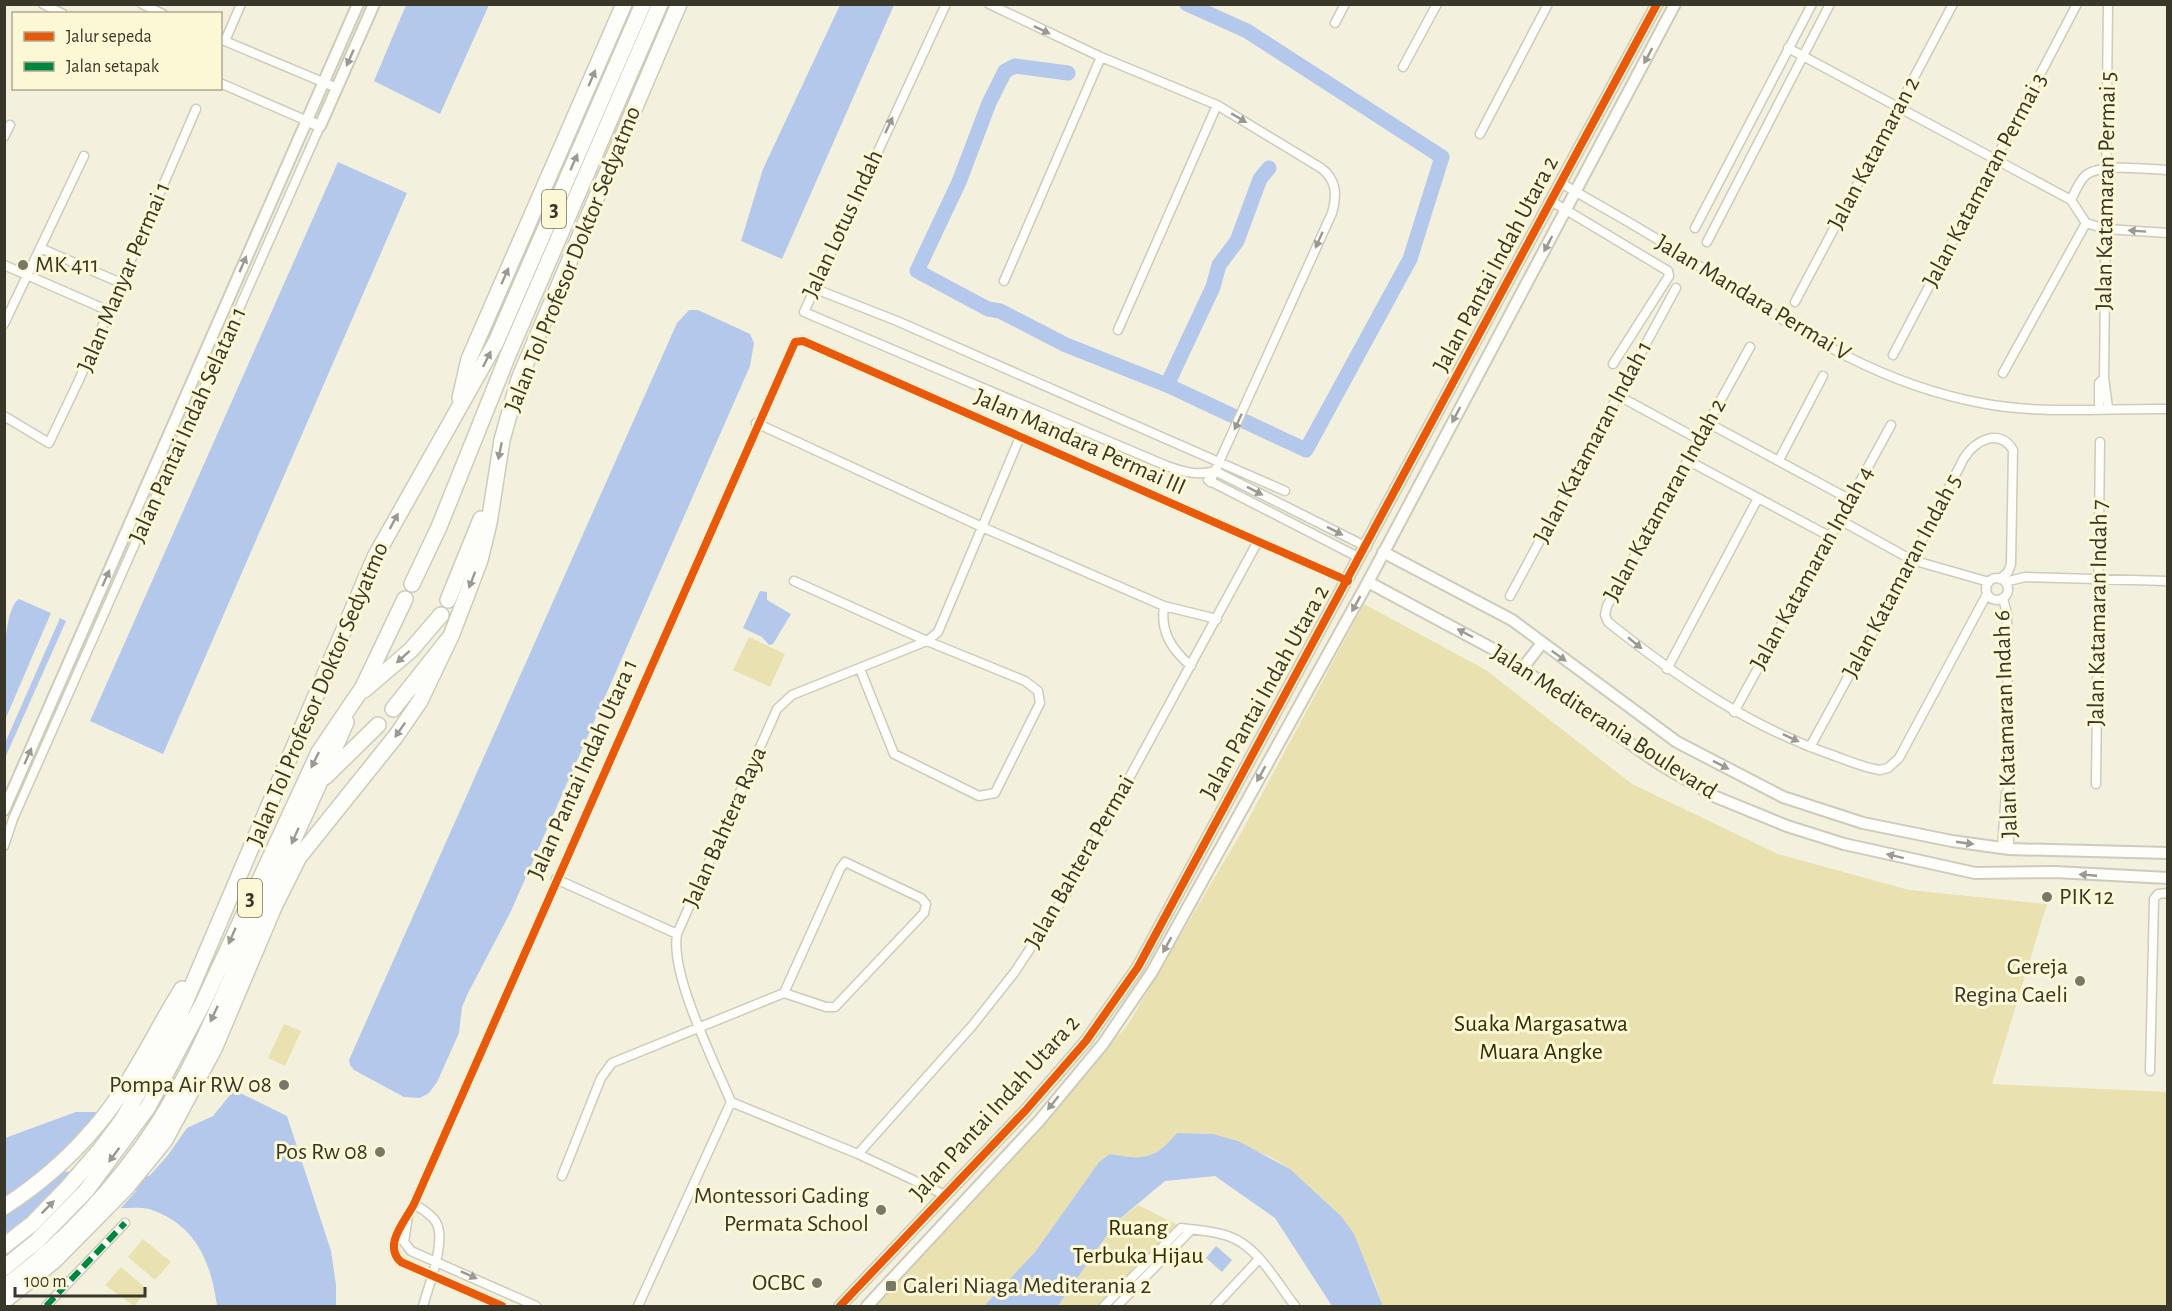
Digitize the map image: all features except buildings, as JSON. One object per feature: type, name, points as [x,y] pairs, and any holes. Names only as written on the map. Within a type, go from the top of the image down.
[{"type":"highway","name":"Jalan Tol Profesor Doktor Sedyatmo","points":[[458,410],[469,359],[624,4]]},
{"type":"highway","name":"Jalan Tol Profesor Doktor Sedyatmo","points":[[145,1069],[179,994],[199,968],[375,557],[496,342],[643,4]]},
{"type":"highway","name":"Jalan Tol Profesor Doktor Sedyatmo","points":[[412,584],[439,527],[512,345],[660,4]]},
{"type":"highway","name":"Jalan Tol Profesor Doktor Sedyatmo","points":[[393,709],[451,636],[480,560],[502,440],[519,379],[678,4]]},
{"type":"highway","points":[[448,600],[495,483]]},
{"type":"highway","name":"Jalan Tol Profesor Doktor Sedyatmo","points":[[4,1287],[54,1245],[87,1211],[130,1163],[157,1124],[191,1065],[359,693],[405,599]]},
{"type":"highway","points":[[359,693],[411,650],[441,615]]},
{"type":"highway","points":[[4,1301],[54,1261],[106,1209],[165,1140],[214,1049],[274,907],[299,856],[396,736],[420,701],[451,636]]},
{"type":"highway","name":"Jalan Tol Profesor Doktor Sedyatmo","points":[[10,1264],[86,1191],[148,1107],[203,1003],[319,752],[359,693]]},
{"type":"highway","name":"Jalan Tol Profesor Doktor Sedyatmo","points":[[319,783],[378,724]]},
{"type":"highway","points":[[4,1207],[36,1185],[91,1132],[145,1069]]},
{"type":"highway","points":[[4,1246],[32,1224],[100,1150],[145,1069]]},
{"type":"street","points":[[43,4],[59,12]]},
{"type":"street","points":[[142,4],[159,12]]},
{"type":"street","points":[[241,4],[223,40],[337,88]]},
{"type":"street","name":"Jalan Pantai Indah Selatan 1","points":[[4,810],[305,120],[358,4]]},
{"type":"street","name":"Jalan Pantai Indah Selatan 1","points":[[4,846],[13,819],[374,4]]},
{"type":"street","name":"Jalan Lotus Indah","points":[[946,4],[813,288],[804,312],[1167,466],[1208,478],[1360,558]]},
{"type":"street","points":[[989,4],[1101,57],[1217,105],[1328,173],[1335,185],[1336,198],[1248,400],[1215,471],[1208,478]]},
{"type":"street","points":[[1335,23],[1345,4]]},
{"type":"street","points":[[1403,67],[1437,4]]},
{"type":"street","points":[[1480,134],[1548,4]]},
{"type":"street","name":"Jalan Pantai Indah Utara 2","points":[[840,1306],[1026,1110],[1086,1041],[1138,967],[1367,547],[1658,4]]},
{"type":"street","name":"Jalan Pantai Indah Utara 2","points":[[867,1306],[1039,1121],[1102,1044],[1152,972],[1368,582],[1675,4]]},
{"type":"street","points":[[1695,228],[1812,4]]},
{"type":"street","points":[[1707,242],[1830,4]]},
{"type":"street","name":"Jalan Katamaran 2","points":[[1795,302],[1953,4]]},
{"type":"street","name":"Jalan Katamaran Permai 3","points":[[1893,355],[2077,4]]},
{"type":"street","name":"Jalan Katamaran Permai 5","points":[[2103,408],[2099,383],[2104,378],[2108,4]]},
{"type":"street","points":[[1788,48],[2071,200],[2086,223],[2106,229],[2168,233]]},
{"type":"street","points":[[1004,281],[1101,57]]},
{"type":"street","points":[[222,84],[320,126]]},
{"type":"street","points":[[1118,330],[1217,105]]},
{"type":"street","name":"Jalan Manyar Permai 1","points":[[4,416],[49,443],[196,109]]},
{"type":"street","points":[[4,137],[10,125]]},
{"type":"street","points":[[4,324],[84,156]]},
{"type":"street","points":[[2071,200],[2085,176],[2108,168],[2168,170]]},
{"type":"street","name":"Jalan Mandara Permai V","points":[[1561,183],[1681,254],[1784,322],[1839,354],[1898,380],[1982,403],[2044,409],[2168,409]]},
{"type":"street","name":"Jalan Katamaran Indah 1","points":[[1551,201],[1668,271],[1669,276],[1613,364]]},
{"type":"street","points":[[2003,373],[2086,223]]},
{"type":"street","points":[[40,248],[121,283]]},
{"type":"street","points":[[4,265],[109,311]]},
{"type":"street","points":[[813,288],[897,321],[1285,490]]},
{"type":"street","name":"Jalan Katamaran Indah 1","points":[[1510,596],[1676,288]]},
{"type":"street","name":"Jalan Pantai Indah Utara 1","points":[[431,1275],[401,1262],[394,1253],[397,1235],[414,1204],[756,423],[790,349],[797,340]]},
{"type":"street","name":"Jalan Mandara Permai III","points":[[797,340],[1348,581]]},
{"type":"street","name":"Jalan Katamaran Indah 2","points":[[1750,347],[1605,615],[1608,622],[1667,669],[1734,712],[1810,747],[1873,769],[1892,765]]},
{"type":"street","points":[[1779,460],[1823,376]]},
{"type":"street","points":[[1617,395],[1698,440]]},
{"type":"street","points":[[756,423],[982,527],[1164,606],[1218,619]]},
{"type":"street","points":[[1708,423],[1849,499]]},
{"type":"street","name":"Jalan Katamaran Indah 4","points":[[1734,712],[1891,425]]},
{"type":"street","points":[[927,641],[938,632],[1020,437]]},
{"type":"street","name":"Jalan Katamaran Indah 5","points":[[1810,747],[1973,445],[1981,440],[1990,439],[2007,444],[2013,450]]},
{"type":"street","name":"Jalan Katamaran Indah 7","points":[[2096,784],[2100,442]]},
{"type":"street","name":"Jalan Katamaran Indah 6","points":[[2003,580],[2011,564],[2013,450]]},
{"type":"street","points":[[1687,460],[1757,500],[1829,536]]},
{"type":"street","points":[[1215,471],[1367,547]]},
{"type":"street","points":[[1667,669],[1757,500]]},
{"type":"street","points":[[1360,558],[1373,549],[1388,522],[1400,519]]},
{"type":"street","points":[[1838,519],[1912,560],[1989,582],[2025,578],[2168,581]]},
{"type":"street","name":"Jalan Bahtera Permai","points":[[858,1154],[972,1026],[1036,942],[1065,896],[1218,619],[1258,541]]},
{"type":"street","name":"Jalan Mediterania Boulevard","points":[[1383,552],[1485,603],[1677,742],[1783,797],[1863,822],[1952,842],[2006,849],[2168,853]]},
{"type":"street","points":[[1989,582],[1987,594],[1991,598],[2002,598],[2007,594],[2003,580]]},
{"type":"street","points":[[794,581],[927,641],[1025,681],[1038,691],[1040,703],[995,793],[979,796],[894,754],[860,669]]},
{"type":"street","name":"Jalan Mediterania Boulevard","points":[[1368,582],[1495,650],[1670,771],[1716,797],[1787,826],[1844,844],[1975,873],[2055,872],[2168,878]]},
{"type":"street","name":"Jalan Katamaran Indah 6","points":[[1892,765],[1903,751],[1987,594]]},
{"type":"street","name":"Jalan Katamaran Indah 6","points":[[2002,598],[2007,614],[2006,849]]},
{"type":"street","points":[[1164,606],[1162,618],[1166,635],[1178,655],[1191,666]]},
{"type":"street","name":"Jalan Bahtera Raya","points":[[731,1102],[699,1027],[677,962],[674,947],[677,934],[777,710],[792,695],[927,641]]},
{"type":"street","points":[[1522,669],[1542,643]]},
{"type":"street","points":[[562,1176],[607,1068],[612,1063],[784,993],[826,1007],[835,1007],[924,913],[926,904],[921,898],[845,862],[784,993]]},
{"type":"street","points":[[556,879],[677,934]]},
{"type":"street","points":[[2150,1071],[2154,899],[2156,895],[2168,893]]},
{"type":"street","points":[[638,1306],[731,1102],[858,1154],[945,1195]]},
{"type":"street","points":[[414,1204],[425,1210],[436,1223],[439,1232],[437,1261],[423,1306]]},
{"type":"street","points":[[408,1216],[404,1235],[407,1247],[536,1306]]},
{"type":"street","points":[[46,1306],[125,1223]]},
{"type":"street","points":[[1104,1306],[1191,1230],[1227,1235],[1243,1244],[1259,1259],[1295,1306]]},
{"type":"street","points":[[1117,1306],[1168,1248]]},
{"type":"street","points":[[1215,1306],[1259,1259]]},
{"type":"street","points":[[431,1275],[502,1306]]},
{"type":"green space","name":"Suaka Margasatwa Muara Angke","points":[[1364,604],[1486,670],[1632,784],[1778,854],[1909,890],[2047,904],[1992,1084],[2167,1092],[2167,1306],[1383,1306],[1375,1283],[1341,1216],[1290,1169],[1269,1156],[1213,1134],[1177,1133],[1154,1154],[1131,1157],[1110,1154],[1099,1162],[1035,1252],[984,1306],[874,1306],[1127,1026],[1242,831]]},
{"type":"green space","points":[[749,637],[785,654],[770,687],[733,670]]},
{"type":"green space","points":[[284,1024],[301,1031],[285,1066],[268,1058]]},
{"type":"green space","name":"Ruang Terbuka Hijau","points":[[1138,1205],[1190,1231],[1114,1306],[1058,1306],[1116,1222]]},
{"type":"green space","points":[[143,1239],[171,1262],[155,1280],[128,1257]]},
{"type":"green space","points":[[121,1267],[148,1290],[134,1306],[105,1285]]},
{"type":"water","points":[[406,5],[489,5],[440,114],[374,81]]},
{"type":"water","points":[[840,5],[894,5],[782,259],[741,241],[763,169]]},
{"type":"water","points":[[338,162],[407,193],[163,754],[90,721]]},
{"type":"water","points":[[689,310],[698,310],[750,334],[754,343],[750,366],[511,911],[468,993],[462,1007],[459,1033],[437,1082],[429,1093],[420,1098],[404,1097],[354,1070],[349,1060],[677,323]]},
{"type":"water","points":[[760,591],[767,592],[767,600],[791,614],[773,644],[769,645],[762,637],[743,628]]},
{"type":"water","points":[[19,599],[51,613],[5,720],[6,636],[13,607]]},
{"type":"water","points":[[60,618],[66,621],[5,758],[5,743]]},
{"type":"water","points":[[234,1090],[287,1116],[331,1251],[336,1285],[336,1306],[217,1306],[205,1260],[190,1235],[179,1224],[149,1209],[121,1208],[168,1155],[187,1128],[213,1116]]},
{"type":"water","points":[[76,1112],[99,1112],[32,1184],[5,1202],[5,1138]]},
{"type":"water","points":[[1177,1133],[1213,1134],[1238,1141],[1290,1169],[1341,1216],[1354,1234],[1383,1306],[1332,1306],[1275,1218],[1215,1176],[1165,1181],[1116,1222],[1058,1306],[984,1306],[1035,1252],[1099,1162],[1110,1154],[1132,1157],[1148,1156],[1162,1149]]},
{"type":"water","points":[[1216,1246],[1232,1260],[1222,1272],[1206,1258]]},
{"type":"waterway","points":[[1068,73],[1015,66],[1005,71],[989,103],[959,182],[917,271],[988,309],[1000,311],[1066,345],[1167,385],[1306,450],[1410,259],[1442,157],[1247,31],[1187,4]]},
{"type":"waterway","points":[[1167,385],[1213,287],[1219,265],[1237,241],[1260,179],[1269,168]]},
{"type":"waterway","points":[[4,1179],[24,1177],[163,1184]]},
{"type":"waterway","points":[[4,1225],[64,1179]]},
{"type":"marked path","points":[[46,1306],[125,1223]]},
{"type":"cycle path","points":[[840,1306],[1026,1110],[1086,1041],[1138,967],[1657,4]]},
{"type":"cycle path","points":[[502,1306],[401,1262],[394,1248],[397,1233],[414,1204],[795,342],[803,341],[1348,581]]},
{"type":"place","name":"MK 411","points":[[23,265]]},
{"type":"place","name":"PIK 12","points":[[2047,897]]},
{"type":"place","name":"Gereja Regina Caeli","points":[[2080,981]]},
{"type":"place","name":"Pompa Air RW 08","points":[[284,1085]]},
{"type":"place","name":"Pos Rw 08","points":[[380,1152]]},
{"type":"place","name":"Montessori Gading Permata School","points":[[881,1210]]},
{"type":"place","name":"OCBC","points":[[817,1283]]},
{"type":"place","name":"Galeri Niaga Mediterania 2","points":[[891,1286]]}]
